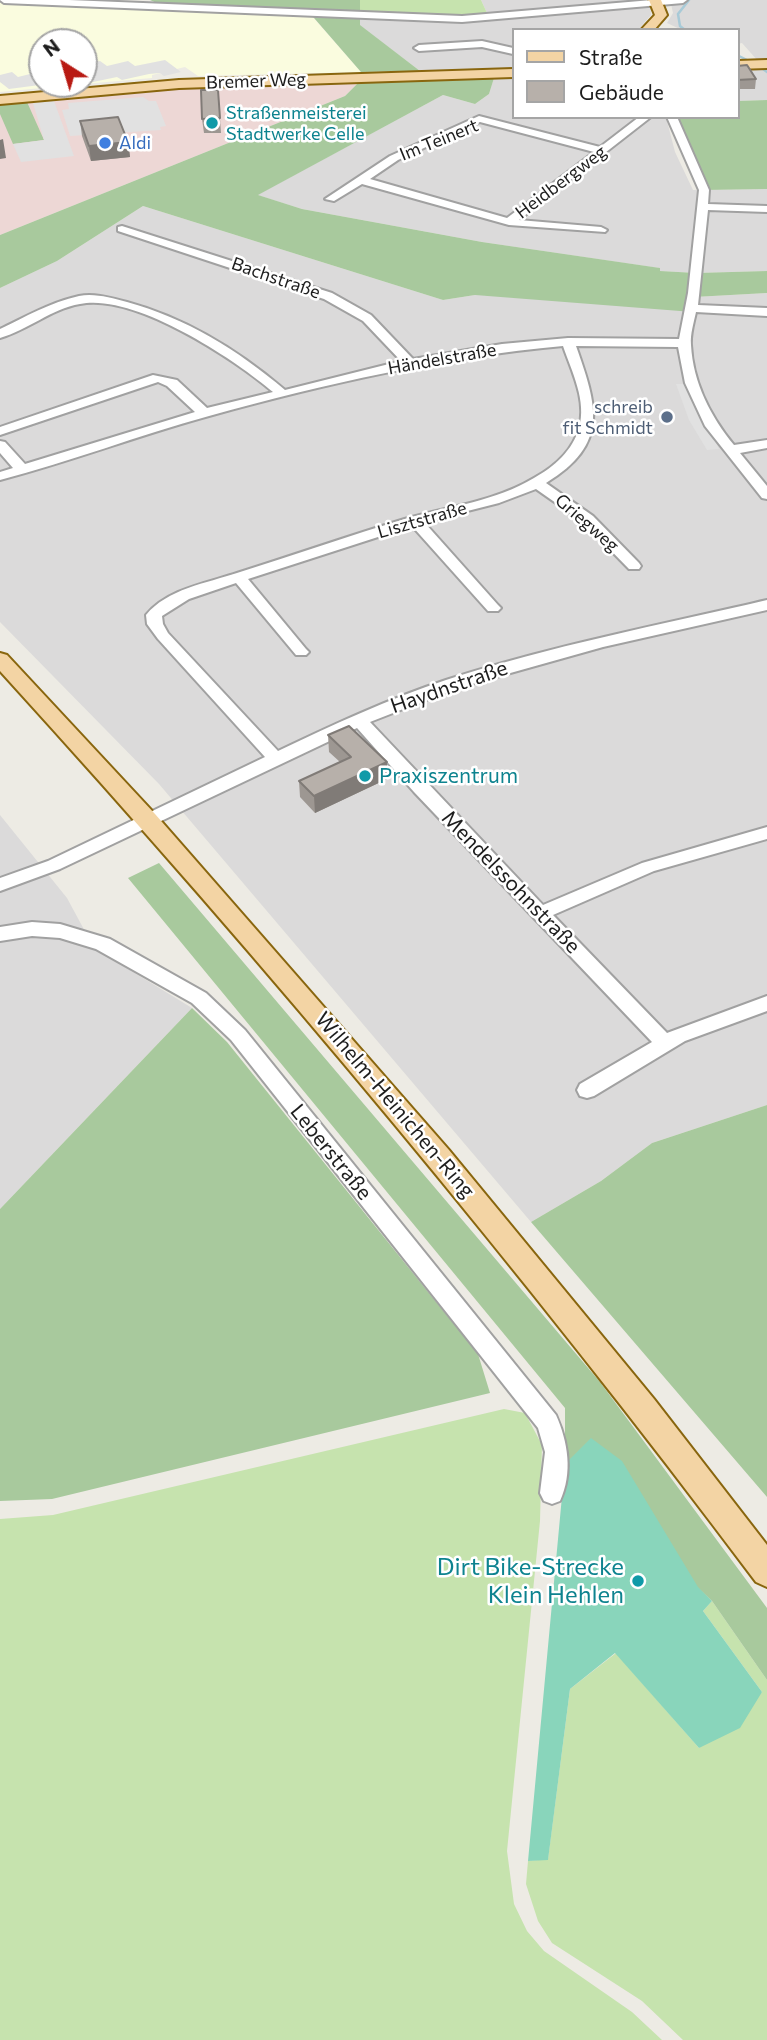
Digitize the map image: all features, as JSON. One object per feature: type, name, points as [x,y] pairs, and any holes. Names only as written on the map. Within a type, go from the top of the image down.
[{"type":"main road","points":[[649,28],[661,15],[656,1]]},
{"type":"main road","points":[[739,65],[767,64]]},
{"type":"main road","name":"Bremer Weg","points":[[0,100],[179,84],[512,73]]},
{"type":"main road","name":"Wilhelm-Heinichen-Ring","points":[[0,659],[148,820],[440,1158],[644,1409],[767,1571]]},
{"type":"street","points":[[4,0],[462,19],[493,12],[682,0]]},
{"type":"street","points":[[462,19],[475,42],[512,51]]},
{"type":"street","points":[[419,48],[482,44]]},
{"type":"street","name":"Im Teinert","points":[[330,199],[394,158],[479,119],[603,151]]},
{"type":"street","name":"Heidbergweg","points":[[509,222],[643,119]]},
{"type":"street","points":[[673,119],[704,190],[691,308],[684,343],[691,383],[698,401],[731,450],[767,495]]},
{"type":"street","name":"Im Teinert","points":[[363,179],[368,183],[509,222],[601,230]]},
{"type":"street","points":[[702,207],[767,209]]},
{"type":"street","name":"Bachstraße","points":[[122,229],[328,296],[367,318],[410,363]]},
{"type":"street","points":[[0,334],[62,305],[81,300],[104,300],[166,318],[192,330],[237,356],[281,393]]},
{"type":"street","points":[[691,308],[767,312]]},
{"type":"street","name":"Händelstraße","points":[[0,477],[204,413],[410,363],[502,348],[568,342],[684,343]]},
{"type":"street","name":"Lisztstraße","points":[[275,757],[163,636],[155,624],[154,615],[186,595],[537,483],[566,462],[582,441],[587,426],[588,409],[568,342]]},
{"type":"street","points":[[0,431],[153,382],[158,378],[172,383],[204,413]]},
{"type":"street","points":[[731,450],[767,444]]},
{"type":"street","points":[[0,445],[22,469]]},
{"type":"street","name":"Griegweg","points":[[537,483],[588,519],[634,566]]},
{"type":"street","points":[[415,521],[493,608]]},
{"type":"street","points":[[239,578],[300,652]]},
{"type":"street","name":"Haydnstraße","points":[[0,885],[54,865],[275,757],[451,684],[538,658],[767,605]]},
{"type":"street","name":"Mendelssohnstraße","points":[[359,720],[420,788],[665,1043]]},
{"type":"street","points":[[542,913],[648,867],[767,833]]},
{"type":"street","name":"Leberstraße","points":[[0,934],[32,929],[60,931],[103,944],[199,998],[238,1034],[548,1423],[557,1452],[552,1493]]},
{"type":"street","points":[[587,1090],[665,1043],[726,1016],[767,1003]]},
{"type":"shaded area","points":[[481,0],[645,0],[650,5],[651,15],[640,28],[512,28],[512,68],[420,71],[359,25],[360,13],[487,13]]},
{"type":"shaded area","points":[[665,0],[767,0],[767,61],[758,61],[742,43],[739,44],[739,28],[678,28],[667,23],[673,13],[671,4]]},
{"type":"shaded area","points":[[0,2],[311,15],[361,72],[198,76],[185,67],[152,75],[152,78],[98,83],[98,28],[28,28],[28,89],[0,92]]},
{"type":"shaded area","points":[[165,60],[181,72],[164,76],[160,73],[122,80],[117,77],[98,81],[98,62],[107,66],[128,61],[135,66]]},
{"type":"shaded area","points":[[767,69],[767,100],[739,101],[739,70]]},
{"type":"shaded area","points":[[12,72],[18,77],[28,74],[28,86],[9,89],[0,82],[0,75]]},
{"type":"shaded area","points":[[512,77],[512,119],[667,119],[675,152],[693,190],[767,189],[767,271],[659,271],[659,268],[482,242],[302,209],[257,195],[443,95],[475,104],[489,94],[494,78]]},
{"type":"shaded area","points":[[358,83],[345,96],[0,235],[0,106],[191,88]]},
{"type":"shaded area","points":[[143,97],[156,101],[166,126],[160,127],[161,130],[70,136],[62,110],[69,109],[68,103]]},
{"type":"shaded area","points":[[54,101],[74,156],[21,162],[13,144],[44,140],[33,103]]},
{"type":"shaded area","points":[[143,206],[443,300],[475,295],[694,297],[767,293],[767,1105],[652,1143],[601,1181],[531,1222],[159,784],[0,622],[0,288],[57,261]]},
{"type":"shaded area","points":[[676,384],[687,384],[719,449],[707,450],[689,420]]},
{"type":"shaded area","points":[[0,815],[67,898],[94,948],[192,1008],[0,1209]]},
{"type":"green space","points":[[150,0],[360,0],[360,25],[420,71],[361,72],[308,11],[161,5]]},
{"type":"green space","points":[[360,0],[481,0],[487,13],[443,18],[360,13]]},
{"type":"green space","points":[[494,78],[489,94],[475,104],[443,95],[258,195],[302,209],[482,242],[660,268],[660,271],[767,271],[767,293],[694,297],[693,312],[475,295],[443,300],[143,206],[57,261],[0,288],[0,235],[345,96],[358,83]]},
{"type":"green space","points":[[767,100],[767,189],[704,190],[678,119],[739,119],[739,101]]},
{"type":"green space","points":[[27,102],[44,140],[13,144],[0,114],[0,105]]},
{"type":"green space","points":[[159,863],[600,1382],[767,1608],[767,1680],[712,1601],[565,1464],[565,1408],[128,878]]},
{"type":"green space","points":[[192,1008],[227,1042],[478,1354],[490,1393],[52,1499],[0,1501],[0,1209]]},
{"type":"green space","points":[[767,1105],[767,1497],[531,1222],[601,1181],[652,1143]]},
{"type":"green space","points":[[504,1409],[525,1413],[542,1445],[540,1521],[507,1851],[514,1904],[527,1931],[544,1951],[632,2012],[662,2040],[0,2040],[0,1519],[53,1515]]},
{"type":"green space","points":[[591,1438],[622,1461],[698,1587],[712,1601],[703,1611],[762,1692],[740,1728],[699,1748],[615,1653],[570,1689],[548,1860],[528,1861],[565,1464]]},
{"type":"green space","points":[[712,1601],[767,1680],[767,2040],[683,2040],[642,2001],[552,1943],[538,1921],[526,1884],[528,1861],[548,1859],[570,1689],[616,1653],[699,1748],[762,1692],[703,1611]]},
{"type":"building","points":[[747,65],[756,79],[739,80],[739,66]]},
{"type":"building","points":[[201,90],[218,90],[220,118],[202,119]]},
{"type":"building","points":[[118,117],[128,142],[89,146],[80,121]]},
{"type":"building","points":[[349,726],[387,762],[314,796],[299,781],[351,757],[328,735]]},
{"type":"waterway","points":[[682,28],[678,14],[689,0]]},
{"type":"waterway","points":[[739,56],[747,60]]},
{"type":"waterway","points":[[763,69],[767,72]]},
{"type":"place","name":"Straßenmeisterei Stadtwerke Celle","points":[[212,123]]},
{"type":"place","name":"Aldi","points":[[105,143]]},
{"type":"place","name":"schreib fit Schmidt","points":[[667,417]]},
{"type":"place","name":"Praxiszentrum","points":[[365,776]]},
{"type":"place","name":"Dirt Bike-Strecke Klein Hehlen","points":[[638,1581]]}]
